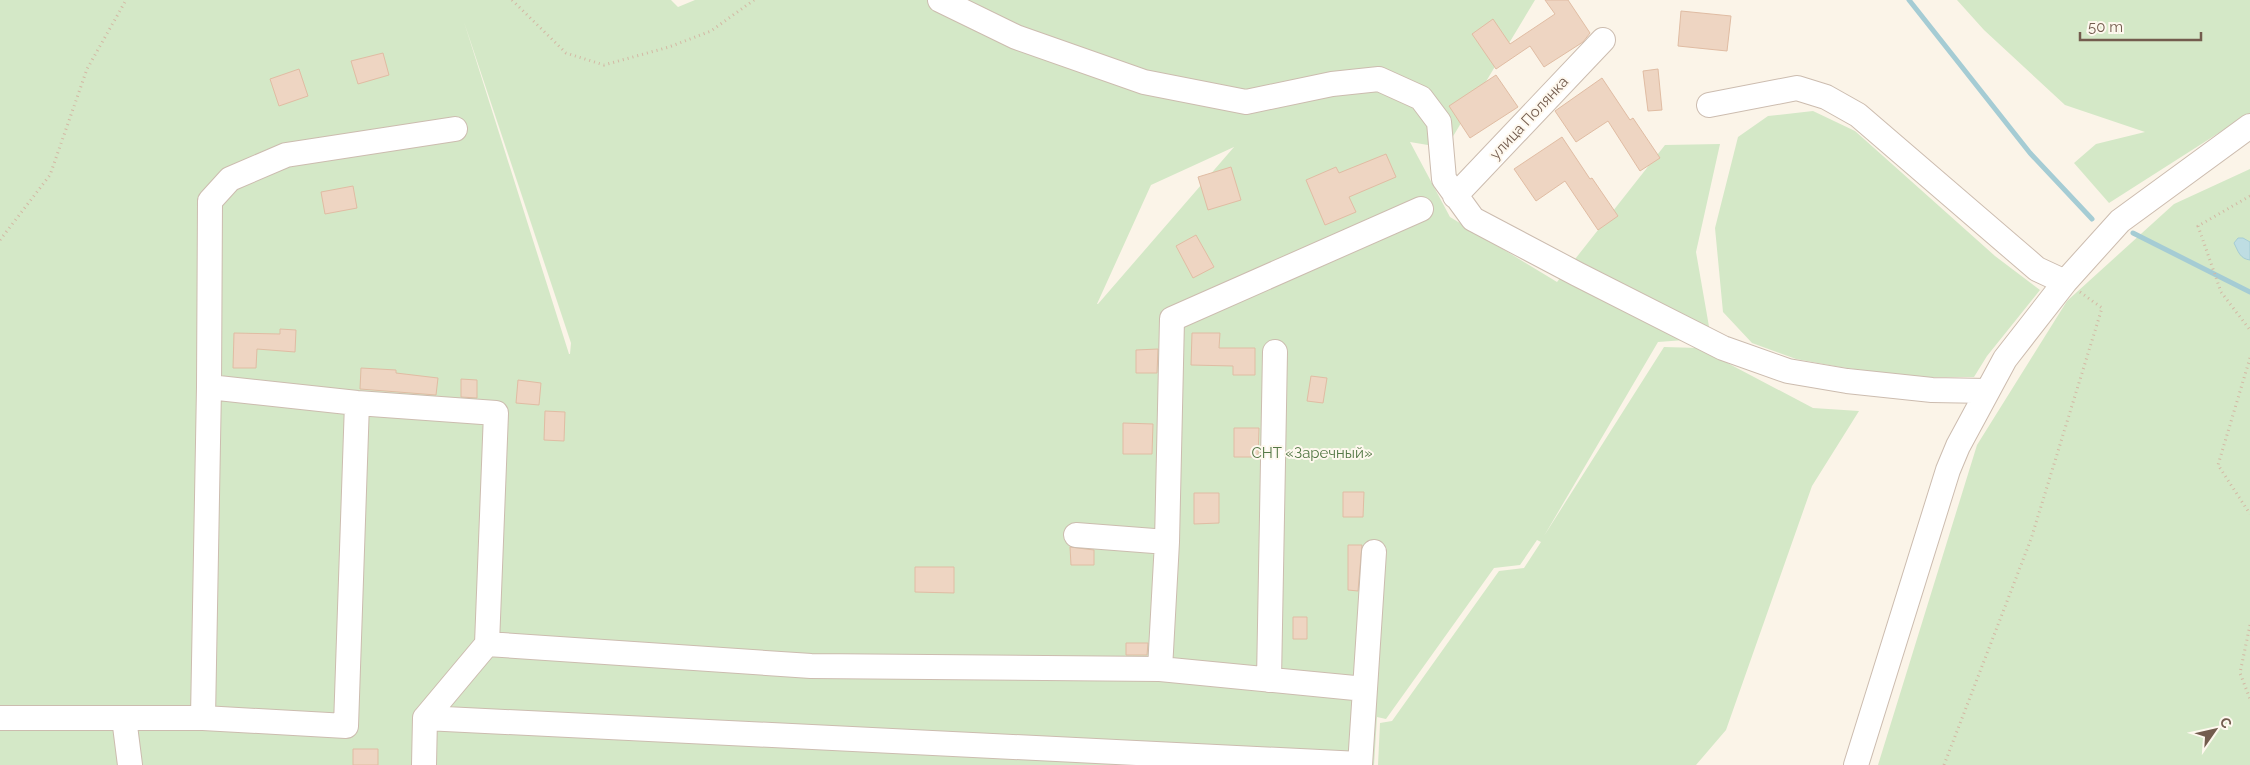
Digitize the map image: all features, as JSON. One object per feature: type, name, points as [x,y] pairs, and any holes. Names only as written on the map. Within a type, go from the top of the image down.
[{"type":"street","points":[[940,0],[1016,36],[1144,82],[1246,102],[1332,84],[1379,79],[1420,98],[1439,122],[1444,179],[1473,219],[1723,348],[1788,371],[1847,381],[1932,390],[1987,391]]},
{"type":"street","name":"улица Полянка","points":[[1455,196],[1603,40]]},
{"type":"street","points":[[1709,105],[1797,88],[1826,97],[1858,116],[2037,269],[2065,282]]},
{"type":"street","points":[[1856,765],[1948,470],[2004,358],[2065,282],[2120,222],[2250,126]]},
{"type":"street","points":[[203,718],[209,387],[210,201],[230,180],[286,155],[455,129]]},
{"type":"street","points":[[1160,669],[1167,542],[1172,319],[1421,209]]},
{"type":"street","points":[[1269,680],[1275,352]]},
{"type":"street","points":[[209,387],[358,403],[496,413],[487,644],[425,718],[424,765]]},
{"type":"street","points":[[0,718],[203,718],[346,726],[358,403]]},
{"type":"street","points":[[1076,535],[1167,542]]},
{"type":"street","points":[[425,718],[1360,764],[1374,552]]},
{"type":"street","points":[[487,644],[811,666],[1160,669],[1365,689]]},
{"type":"street","points":[[124,718],[130,765]]},
{"type":"path","points":[[0,240],[50,175],[87,69],[126,0]]},
{"type":"path","points":[[512,0],[566,53],[604,65],[669,48],[711,31],[754,0]]},
{"type":"path","points":[[2250,196],[2198,226],[2221,292],[2250,330]]},
{"type":"path","points":[[1944,765],[2031,539],[2102,308],[2065,282]]},
{"type":"path","points":[[2250,358],[2218,465],[2250,514]]},
{"type":"path","points":[[2250,625],[2240,673],[2250,699]]},
{"type":"green space","name":"СНТ «Заречный»","points":[[0,0],[671,0],[678,7],[695,0],[1535,0],[1446,148],[1410,142],[1450,217],[1557,282],[1665,145],[1720,144],[1696,252],[1711,338],[1658,342],[1544,536],[1664,347],[1699,348],[1813,408],[1859,411],[1812,486],[1726,730],[1696,765],[1378,765],[1380,723],[1392,721],[1499,571],[1524,568],[1541,542],[1537,540],[1520,565],[1494,568],[1386,719],[1377,717],[1374,765],[0,765]],"holes":[[[464,22],[571,343],[570,354],[569,354]],[[1234,147],[1098,304],[1097,304],[1151,185]]]},
{"type":"green space","points":[[1957,0],[2250,0],[2250,113],[2109,203],[2074,163],[2096,144],[2145,132],[2065,105],[1984,30]]},
{"type":"green space","points":[[1813,111],[1855,131],[1995,256],[2040,290],[1987,356],[1974,377],[1912,377],[1796,359],[1752,343],[1723,312],[1715,228],[1738,137],[1768,116]]},
{"type":"green space","points":[[2250,169],[2250,765],[1878,765],[1977,445],[2067,301],[2174,204]]},
{"type":"water","points":[[2238,238],[2243,238],[2250,242],[2250,260],[2244,258],[2238,252],[2234,243]]},
{"type":"building","points":[[1545,0],[1568,0],[1590,33],[1583,42],[1544,67],[1530,46],[1496,69],[1472,34],[1493,19],[1510,44],[1555,14]]},
{"type":"building","points":[[1681,11],[1731,16],[1727,51],[1678,46]]},
{"type":"building","points":[[383,53],[389,75],[358,84],[351,61]]},
{"type":"building","points":[[299,69],[308,96],[279,106],[270,79]]},
{"type":"building","points":[[1658,69],[1662,110],[1648,111],[1643,71]]},
{"type":"building","points":[[1496,75],[1518,107],[1470,138],[1449,106]]},
{"type":"building","points":[[1602,78],[1630,120],[1633,118],[1660,158],[1640,171],[1608,121],[1576,142],[1555,111]]},
{"type":"building","points":[[1562,137],[1618,216],[1598,230],[1565,181],[1536,201],[1514,169]]},
{"type":"building","points":[[1386,154],[1396,177],[1349,197],[1356,212],[1325,225],[1306,180],[1336,167],[1339,173]]},
{"type":"building","points":[[1231,167],[1241,200],[1208,210],[1198,177]]},
{"type":"building","points":[[353,186],[357,208],[325,214],[321,192]]},
{"type":"building","points":[[1196,235],[1214,267],[1193,278],[1176,246]]},
{"type":"building","points":[[280,329],[296,330],[295,352],[257,349],[256,368],[233,368],[234,333],[280,334]]},
{"type":"building","points":[[1192,333],[1220,333],[1219,348],[1255,348],[1255,375],[1233,375],[1233,366],[1191,365]]},
{"type":"building","points":[[1158,349],[1157,373],[1136,373],[1136,350]]},
{"type":"building","points":[[361,368],[396,370],[396,373],[438,378],[436,395],[360,389]]},
{"type":"building","points":[[1311,376],[1327,378],[1323,403],[1307,401]]},
{"type":"building","points":[[461,379],[477,380],[477,398],[461,397]]},
{"type":"building","points":[[518,380],[541,383],[539,405],[516,403]]},
{"type":"building","points":[[545,411],[565,412],[564,441],[544,440]]},
{"type":"building","points":[[1123,423],[1153,424],[1152,454],[1123,454]]},
{"type":"building","points":[[1234,428],[1259,428],[1258,457],[1234,457]]},
{"type":"building","points":[[1343,492],[1364,492],[1363,517],[1343,517]]},
{"type":"building","points":[[1194,493],[1219,493],[1219,523],[1194,524]]},
{"type":"building","points":[[1348,545],[1362,545],[1358,591],[1348,590]]},
{"type":"building","points":[[1070,547],[1094,550],[1094,565],[1071,565]]},
{"type":"building","points":[[915,567],[954,567],[954,593],[915,592]]},
{"type":"building","points":[[1293,617],[1307,617],[1307,639],[1293,639]]},
{"type":"building","points":[[1126,643],[1148,643],[1147,655],[1126,655]]},
{"type":"building","points":[[353,749],[378,749],[378,765],[353,765]]},
{"type":"waterway","points":[[1909,0],[2030,153],[2092,219]]},
{"type":"waterway","points":[[2133,233],[2250,292]]}]
